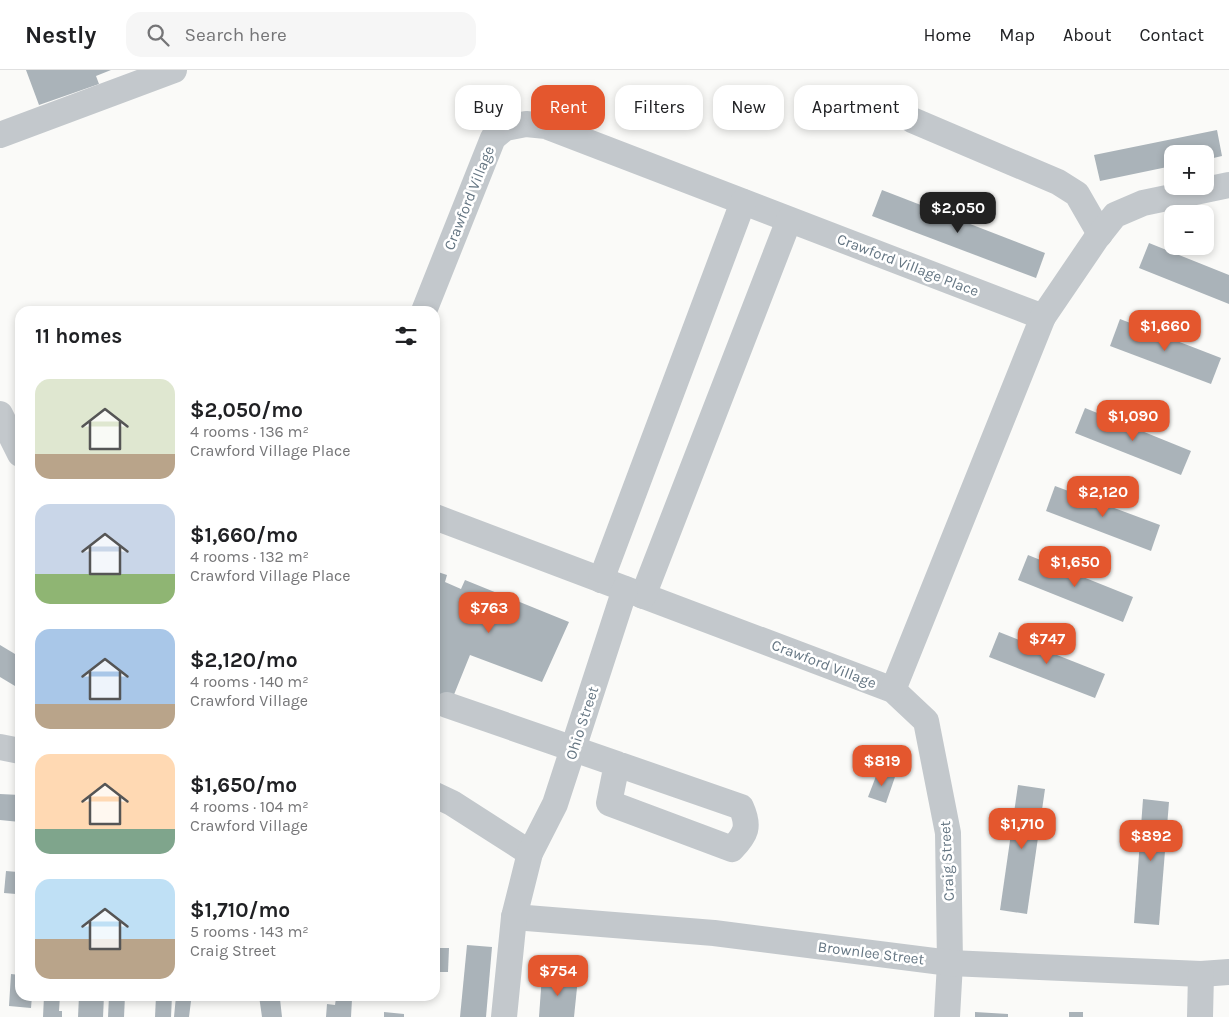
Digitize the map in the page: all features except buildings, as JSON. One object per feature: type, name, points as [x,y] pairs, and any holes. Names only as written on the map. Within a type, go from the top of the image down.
[{"type":"street","points":[[0,135],[174,70]]},
{"type":"street","points":[[918,123],[1058,182],[1077,194],[1100,234]]},
{"type":"street","name":"Crawford Village","points":[[426,306],[493,138],[505,128],[531,124]]},
{"type":"street","name":"Crawford Village Place","points":[[556,130],[1043,317]]},
{"type":"street","points":[[1043,317],[1115,215],[1143,203],[1229,185]]},
{"type":"street","points":[[601,580],[743,202]]},
{"type":"street","name":"Ohio Street","points":[[504,1017],[514,917],[530,853],[555,804],[573,749],[634,593],[790,220]]},
{"type":"street","name":"Crawford Village","points":[[440,519],[893,690],[1043,317]]},
{"type":"street","points":[[0,414],[15,444]]},
{"type":"street","name":"Craig Street","points":[[893,690],[926,721],[948,833],[950,963],[947,1017]]},
{"type":"street","points":[[447,705],[741,807],[746,819],[743,837],[732,849],[609,803],[617,764]]},
{"type":"street","points":[[0,747],[15,750]]},
{"type":"street","points":[[440,797],[452,803],[530,853]]},
{"type":"street","name":"Brownlee Street","points":[[514,917],[714,933],[950,963],[1201,974],[1229,972]]},
{"type":"street","points":[[1200,1017],[1201,974]]}]
